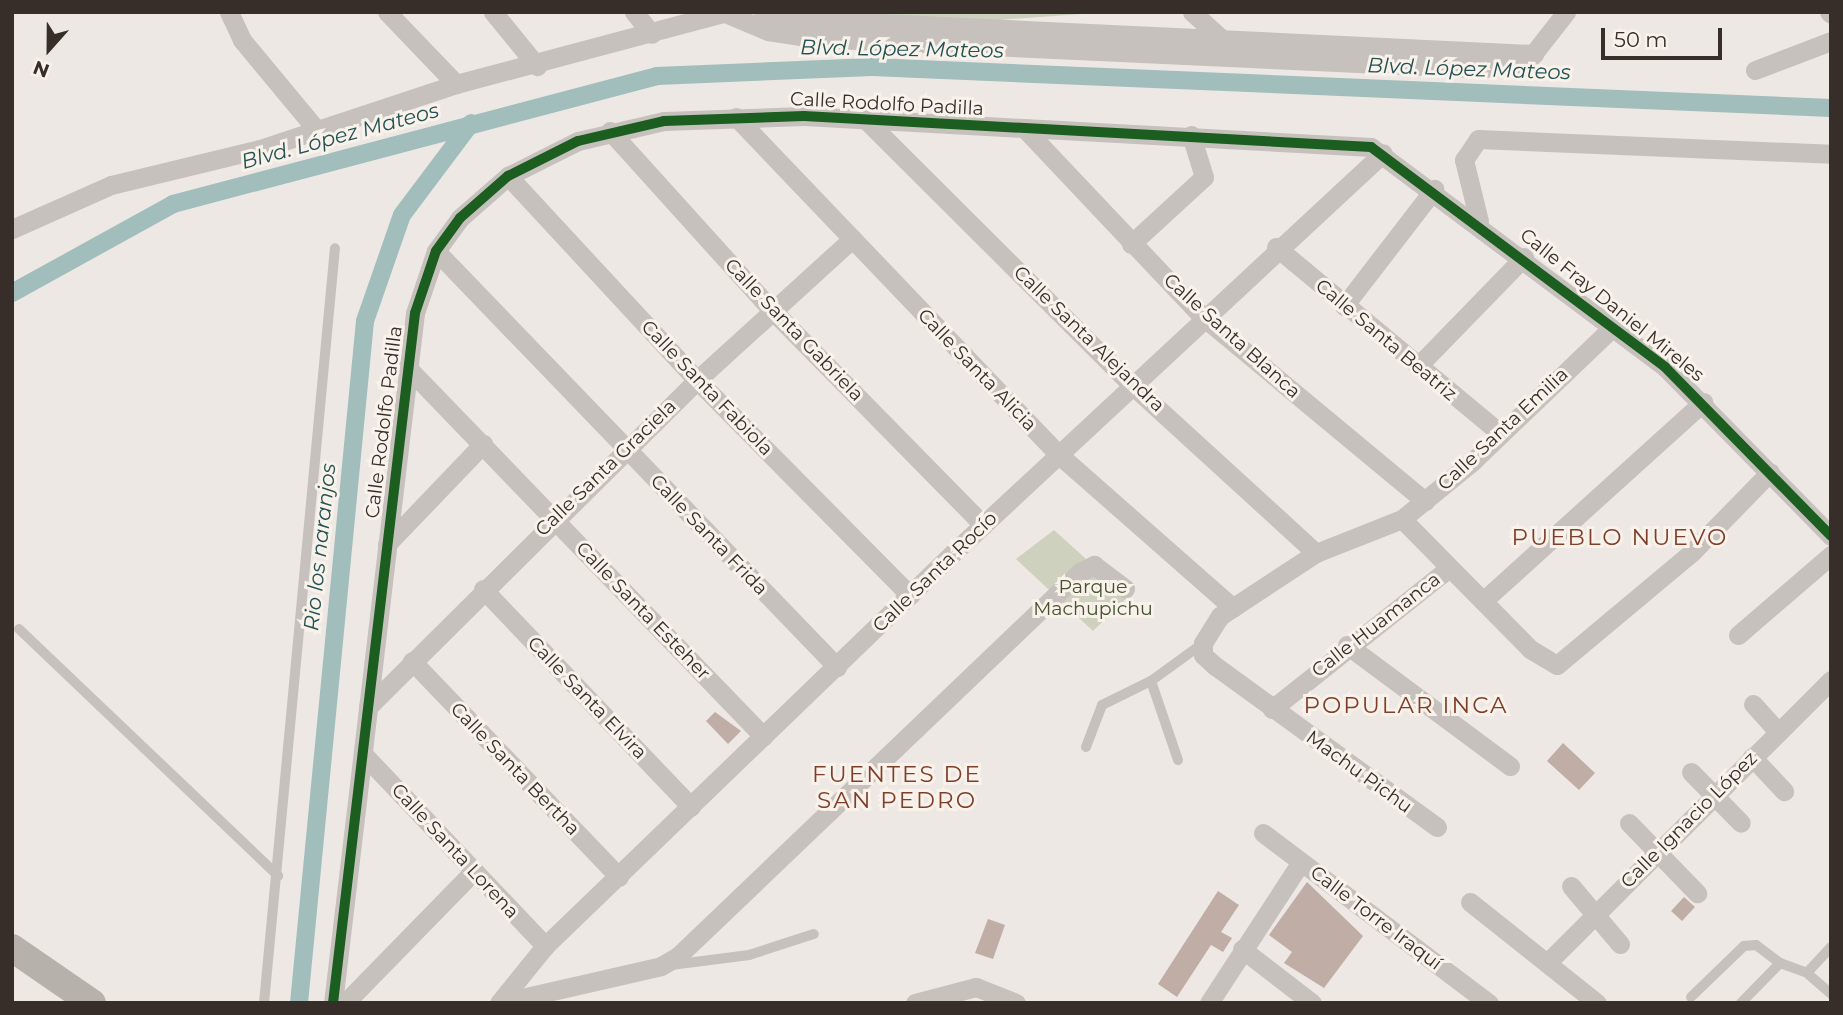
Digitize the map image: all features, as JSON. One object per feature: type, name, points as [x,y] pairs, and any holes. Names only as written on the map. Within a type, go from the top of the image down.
[{"type":"main road","points":[[12,948],[25,968],[92,1003]]},
{"type":"street","points":[[229,12],[242,40],[316,129]]},
{"type":"street","points":[[387,12],[456,85]]},
{"type":"street","points":[[493,12],[537,66]]},
{"type":"street","points":[[634,12],[652,34]]},
{"type":"street","points":[[763,12],[1222,39],[1529,61]]},
{"type":"street","points":[[1192,12],[1240,55]]},
{"type":"street","points":[[1529,61],[1566,12]]},
{"type":"street","points":[[14,225],[111,185],[316,129],[456,85],[537,66],[726,13],[768,31],[813,38],[1240,55],[1529,61]]},
{"type":"street","points":[[1755,71],[1830,44]]},
{"type":"street","name":"Calle Rodolfo Padilla","points":[[333,1003],[365,756],[405,365],[436,251],[460,218],[508,176],[551,151],[610,131],[736,117],[866,120],[1357,143],[1383,153]]},
{"type":"street","name":"Calle Santa Alicia","points":[[736,117],[1058,454],[1233,608]]},
{"type":"street","name":"Calle Santa Alejandra","points":[[866,120],[1132,384],[1316,553]]},
{"type":"street","name":"Calle Santa Blanca","points":[[1024,128],[1202,316],[1425,501]]},
{"type":"street","name":"Calle Santa Gabriela","points":[[610,131],[771,309],[984,525]]},
{"type":"street","points":[[1131,244],[1204,177],[1191,135]]},
{"type":"street","points":[[1479,221],[1464,160],[1478,139],[1632,151],[1831,154]]},
{"type":"street","name":"Calle Santa Rocío","points":[[499,1003],[545,946],[763,736],[1202,316],[1383,153]]},
{"type":"street","name":"Calle Fray Daniel Mireles","points":[[1383,153],[1479,221],[1614,326],[1703,402],[1831,536]]},
{"type":"street","name":"Calle Santa Fabiola","points":[[508,176],[697,380],[910,595]]},
{"type":"street","points":[[1344,306],[1434,188]]},
{"type":"street","name":"Calle Santa Graciela","points":[[369,707],[483,589],[697,380],[771,309],[852,239]]},
{"type":"street","name":"Calle Santa Beatriz","points":[[1276,247],[1498,431]]},
{"type":"street","name":"Calle Santa Frida","points":[[436,251],[837,667]]},
{"type":"street","points":[[1418,366],[1524,257]]},
{"type":"street","name":"Calle Santa Emilia","points":[[1203,643],[1233,608],[1316,553],[1402,519],[1425,501],[1614,326]]},
{"type":"street","name":"Calle Santa Esteher","points":[[405,365],[763,736]]},
{"type":"street","points":[[1483,601],[1703,402]]},
{"type":"street","points":[[387,544],[483,444]]},
{"type":"street","points":[[1402,519],[1448,569],[1549,664],[1571,658],[1691,553],[1770,471]]},
{"type":"street","points":[[1738,635],[1831,555]]},
{"type":"street","points":[[499,1003],[661,966],[695,944],[1080,572],[1094,565],[1125,588]]},
{"type":"street","name":"Calle Huamanca","points":[[1272,709],[1347,645],[1448,569]]},
{"type":"street","name":"Calle Santa Elvira","points":[[483,589],[691,807]]},
{"type":"street","name":"Machu Pichu","points":[[1203,643],[1203,655],[1215,666],[1437,827]]},
{"type":"street","points":[[1347,645],[1510,766]]},
{"type":"street","name":"Calle Santa Bertha","points":[[412,660],[619,877]]},
{"type":"street","name":"Calle Ignacio López","points":[[1549,961],[1594,912],[1658,855],[1831,680]]},
{"type":"street","points":[[1753,704],[1778,732]]},
{"type":"street","name":"Calle Santa Lorena","points":[[365,756],[545,946]]},
{"type":"street","points":[[1752,757],[1784,791]]},
{"type":"street","points":[[1691,772],[1741,823]]},
{"type":"street","points":[[1629,822],[1658,855],[1698,893]]},
{"type":"street","name":"Calle Torre Iraquí","points":[[1263,833],[1489,1003]]},
{"type":"street","points":[[1209,1003],[1301,862]]},
{"type":"street","points":[[345,1003],[474,871]]},
{"type":"street","points":[[1571,886],[1619,944]]},
{"type":"street","points":[[1470,902],[1549,961],[1598,1003]]},
{"type":"street","points":[[1242,949],[1312,1003]]},
{"type":"street","points":[[915,1003],[976,987],[1016,1003]]},
{"type":"lane","points":[[264,1003],[335,248]]},
{"type":"lane","points":[[19,629],[278,876]]},
{"type":"lane","points":[[1086,747],[1102,705],[1151,681],[1203,643]]},
{"type":"lane","points":[[1151,681],[1178,760]]},
{"type":"lane","points":[[661,966],[749,955],[814,934]]},
{"type":"lane","points":[[1691,997],[1744,946],[1756,945],[1780,963],[1807,973],[1831,994]]},
{"type":"lane","points":[[1807,973],[1831,947]]},
{"type":"lane","points":[[1741,1003],[1780,963]]},
{"type":"green space","points":[[798,12],[1078,12],[1081,14],[931,25]]},
{"type":"green space","name":"Parque Machupichu","points":[[1054,530],[1128,597],[1093,631],[1016,559]]},
{"type":"building","points":[[715,712],[741,731],[728,744],[706,721]]},
{"type":"building","points":[[1563,743],[1595,773],[1579,790],[1547,761]]},
{"type":"building","points":[[1307,882],[1363,936],[1324,988],[1284,963],[1292,952],[1269,935]]},
{"type":"building","points":[[1218,891],[1239,905],[1221,932],[1232,938],[1223,952],[1211,945],[1177,997],[1158,984]]},
{"type":"building","points":[[1684,897],[1695,907],[1682,921],[1671,911]]},
{"type":"building","points":[[988,919],[1005,925],[993,959],[975,953]]},
{"type":"waterway","name":"Blvd. López Mateos","points":[[12,293],[173,204],[657,76],[872,67],[1831,108]]},
{"type":"waterway","name":"Rio los naranjos","points":[[299,1003],[365,321],[402,215],[471,123]]},
{"type":"cycle path","points":[[333,1003],[415,313],[436,251],[460,218],[508,176],[578,141],[664,121],[804,116],[1371,147],[1665,367],[1831,536]]},
{"type":"district","name":"PUEBLO NUEVO","points":[[1620,537]]},
{"type":"district","name":"POPULAR INCA","points":[[1406,705]]},
{"type":"district","name":"FUENTES DE SAN PEDRO","points":[[897,787]]}]
